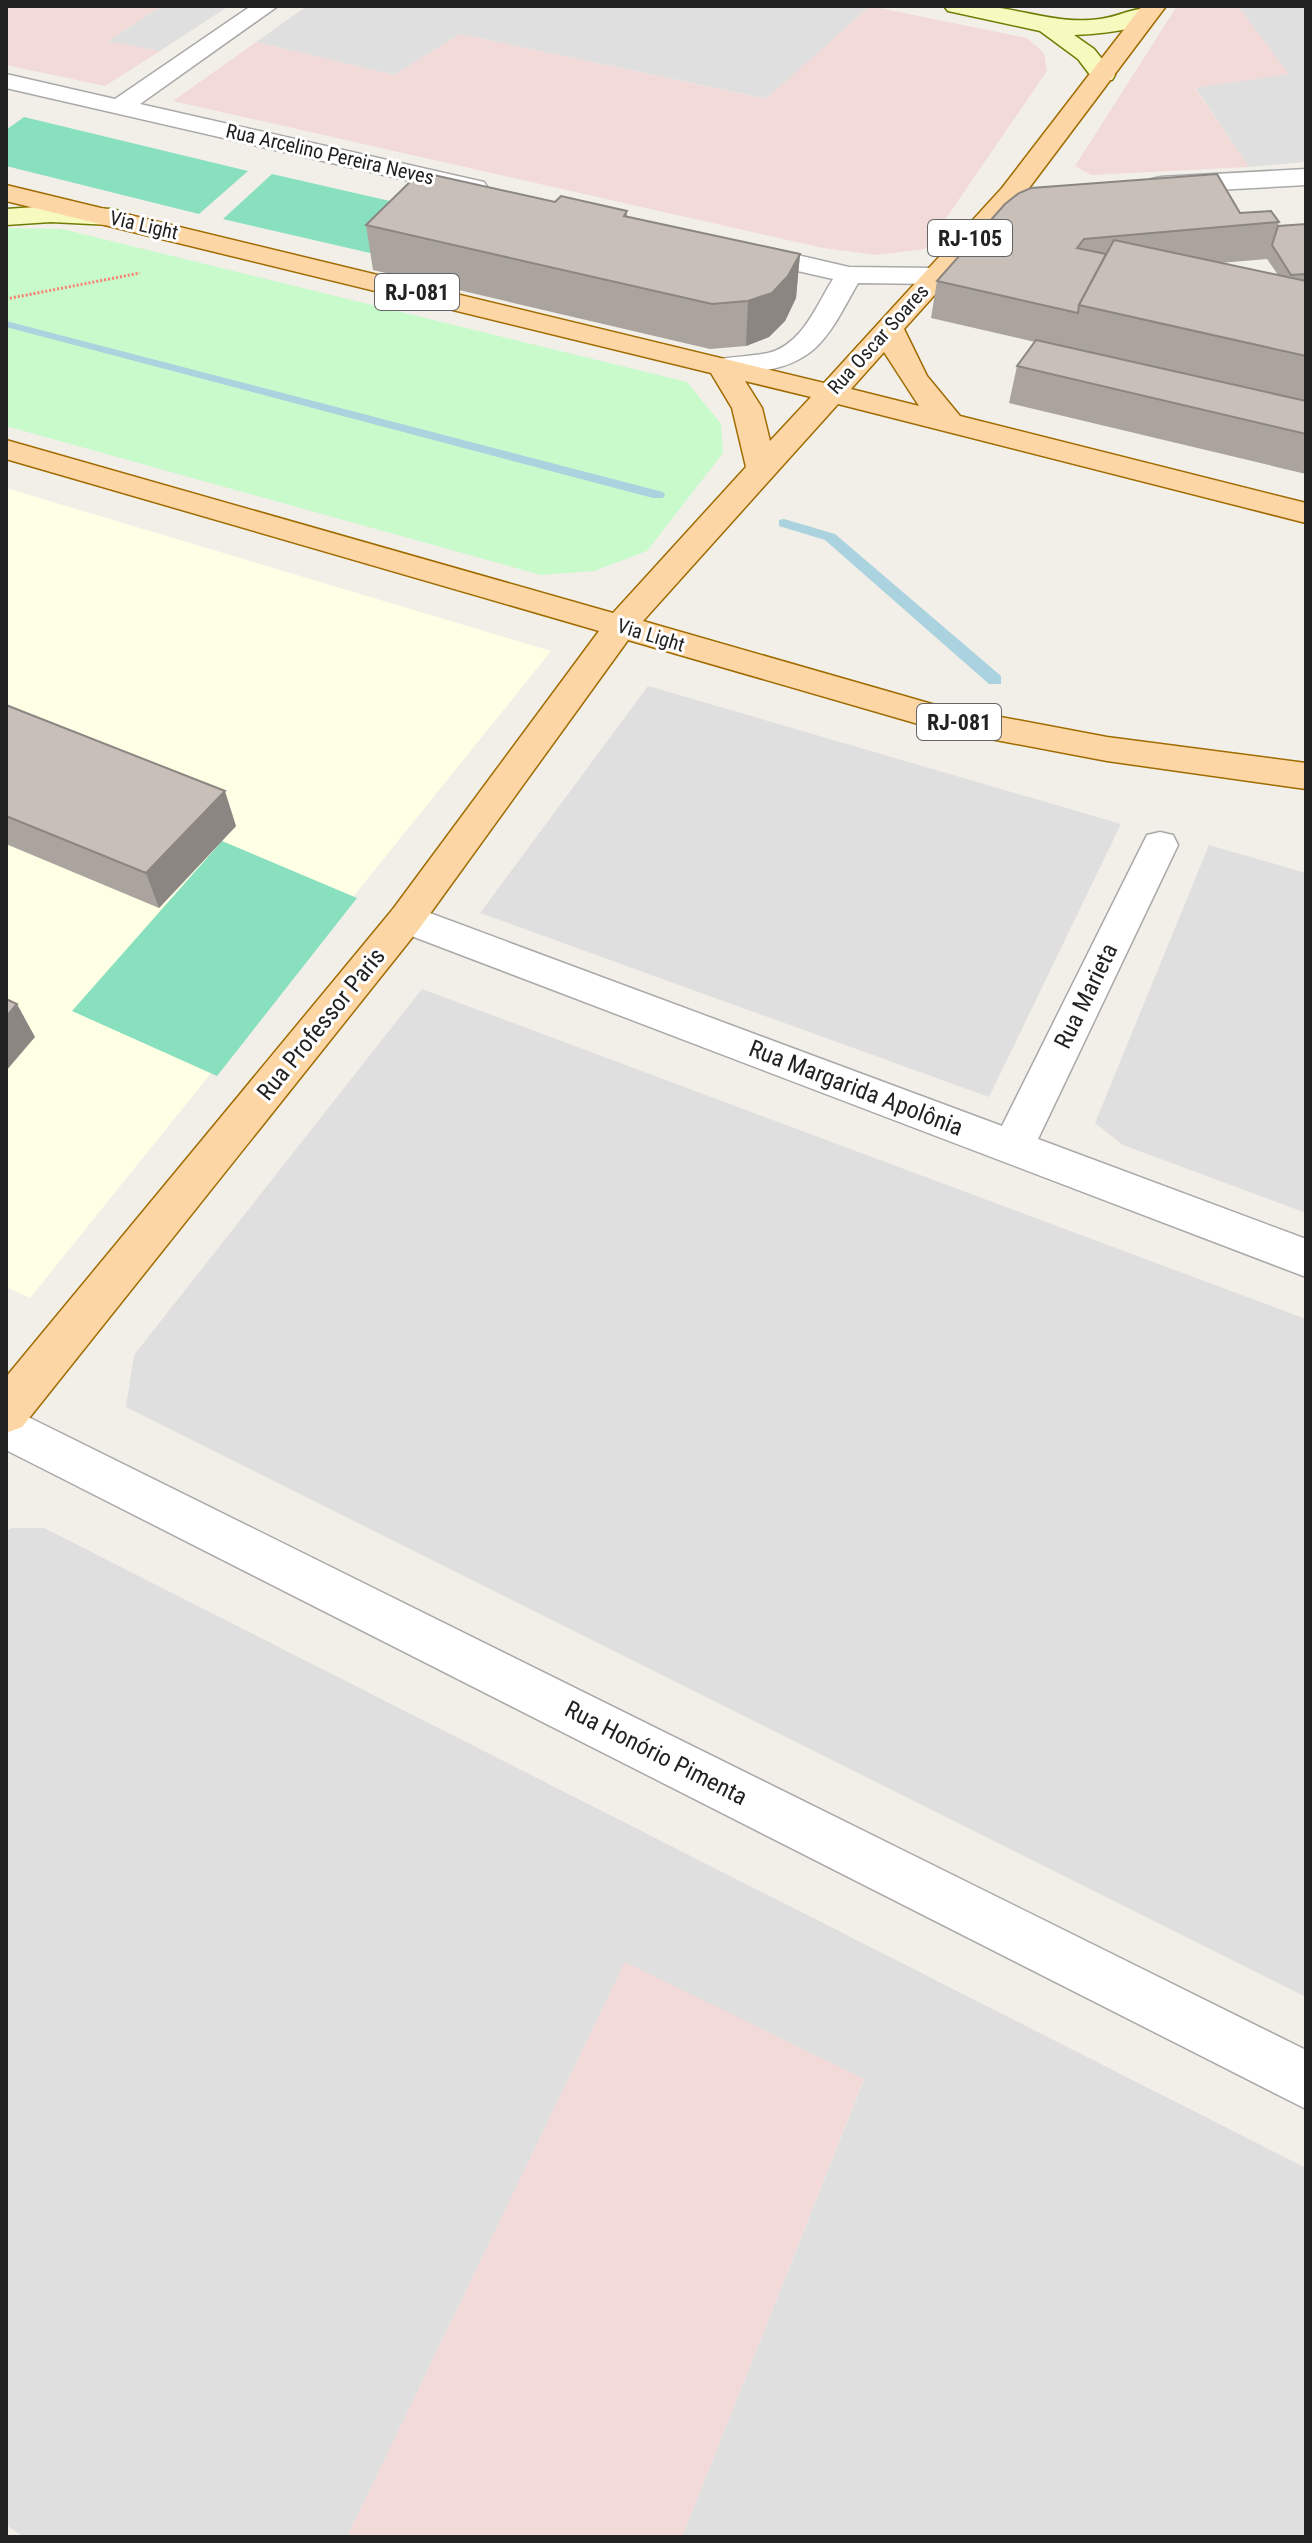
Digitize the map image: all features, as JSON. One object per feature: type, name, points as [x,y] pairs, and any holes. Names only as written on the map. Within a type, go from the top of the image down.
[{"type":"main road","name":"RJ-105","points":[[956,6],[1049,28],[1107,25],[1150,10]]},
{"type":"main road","name":"Rua Oscar Soares","points":[[621,625],[1011,194],[1150,10]]},
{"type":"main road","name":"RJ-105","points":[[1049,28],[1078,47],[1103,75]]},
{"type":"main road","name":"Via Light","points":[[6,193],[949,422],[1306,513]]},
{"type":"main road","points":[[6,217],[51,214],[111,217]]},
{"type":"main road","points":[[889,327],[899,356],[911,377],[949,422]]},
{"type":"main road","points":[[722,367],[747,408],[762,468]]},
{"type":"main road","name":"Via Light","points":[[6,449],[932,716],[1107,749],[1306,776]]},
{"type":"main road","name":"Rua Professor Paris","points":[[6,1412],[406,919],[621,625]]},
{"type":"street","points":[[121,106],[266,6]]},
{"type":"street","name":"Rua Arcelino Pereira Neves","points":[[6,81],[493,192]]},
{"type":"street","points":[[1132,187],[1306,177]]},
{"type":"street","points":[[1011,194],[1041,192]]},
{"type":"street","points":[[709,242],[849,275],[936,276]]},
{"type":"street","points":[[722,367],[780,358],[797,351],[808,342],[849,275]]},
{"type":"street","name":"Rua Marieta","points":[[1013,1147],[1160,845]]},
{"type":"street","name":"Rua Margarida Apolônia","points":[[406,919],[1306,1258]]},
{"type":"street","name":"Rua Honório Pimenta","points":[[6,1427],[1306,2080]]},
{"type":"path","points":[[6,299],[137,274],[224,244]]},
{"type":"shaded area","points":[[6,6],[161,6],[108,41],[160,51],[105,86],[6,65]]},
{"type":"shaded area","points":[[161,6],[229,6],[160,51],[107,42]]},
{"type":"shaded area","points":[[307,6],[870,6],[767,99],[460,34],[394,75],[256,42]]},
{"type":"shaded area","points":[[870,6],[1027,38],[1044,53],[1047,71],[925,249],[877,255],[823,248],[173,101],[256,42],[394,75],[460,34],[766,99]]},
{"type":"shaded area","points":[[1177,6],[1238,6],[1289,74],[1195,88],[1249,167],[1091,175],[1075,166]]},
{"type":"shaded area","points":[[1238,6],[1306,6],[1306,162],[1249,167],[1195,87],[1288,74]]},
{"type":"shaded area","points":[[6,488],[551,651],[30,1298],[6,1287]]},
{"type":"shaded area","points":[[648,686],[1121,824],[989,1097],[480,913]]},
{"type":"shaded area","points":[[1209,845],[1306,873],[1306,1213],[1123,1145],[1095,1123]]},
{"type":"shaded area","points":[[422,989],[1306,1319],[1306,1997],[126,1407],[134,1355]]},
{"type":"shaded area","points":[[12,1528],[44,1528],[1306,2168],[1306,2537],[682,2537],[864,2080],[625,1962],[347,2537],[24,2537],[6,2525],[6,1531]]},
{"type":"shaded area","points":[[625,1962],[864,2079],[682,2537],[347,2537]]},
{"type":"green space","points":[[24,117],[248,171],[199,214],[6,166],[6,130]]},
{"type":"green space","points":[[272,174],[416,207],[370,253],[223,219]]},
{"type":"green space","points":[[6,228],[62,229],[687,382],[721,424],[723,453],[647,551],[594,571],[541,575],[6,426]]},
{"type":"green space","points":[[222,841],[357,898],[217,1076],[72,1011]]},
{"type":"building","points":[[420,172],[555,202],[561,196],[627,211],[624,216],[800,254],[788,276],[772,293],[748,301],[712,304],[366,225]]},
{"type":"building","points":[[1217,174],[1240,213],[1271,211],[1279,222],[1084,239],[1077,248],[1106,254],[1079,305],[1078,313],[937,281],[1005,204],[1031,188]]},
{"type":"building","points":[[1306,224],[1306,274],[1291,275],[1272,245],[1278,226]]},
{"type":"building","points":[[1114,240],[1306,281],[1306,356],[1079,305]]},
{"type":"building","points":[[1036,340],[1306,401],[1306,434],[1017,366]]},
{"type":"building","points":[[6,705],[225,791],[146,873],[6,816]]},
{"type":"building","points":[[6,999],[17,1004],[6,1017]]},
{"type":"waterway","points":[[9,324],[658,495]]},
{"type":"waterway","points":[[784,523],[830,537],[995,680]]}]
